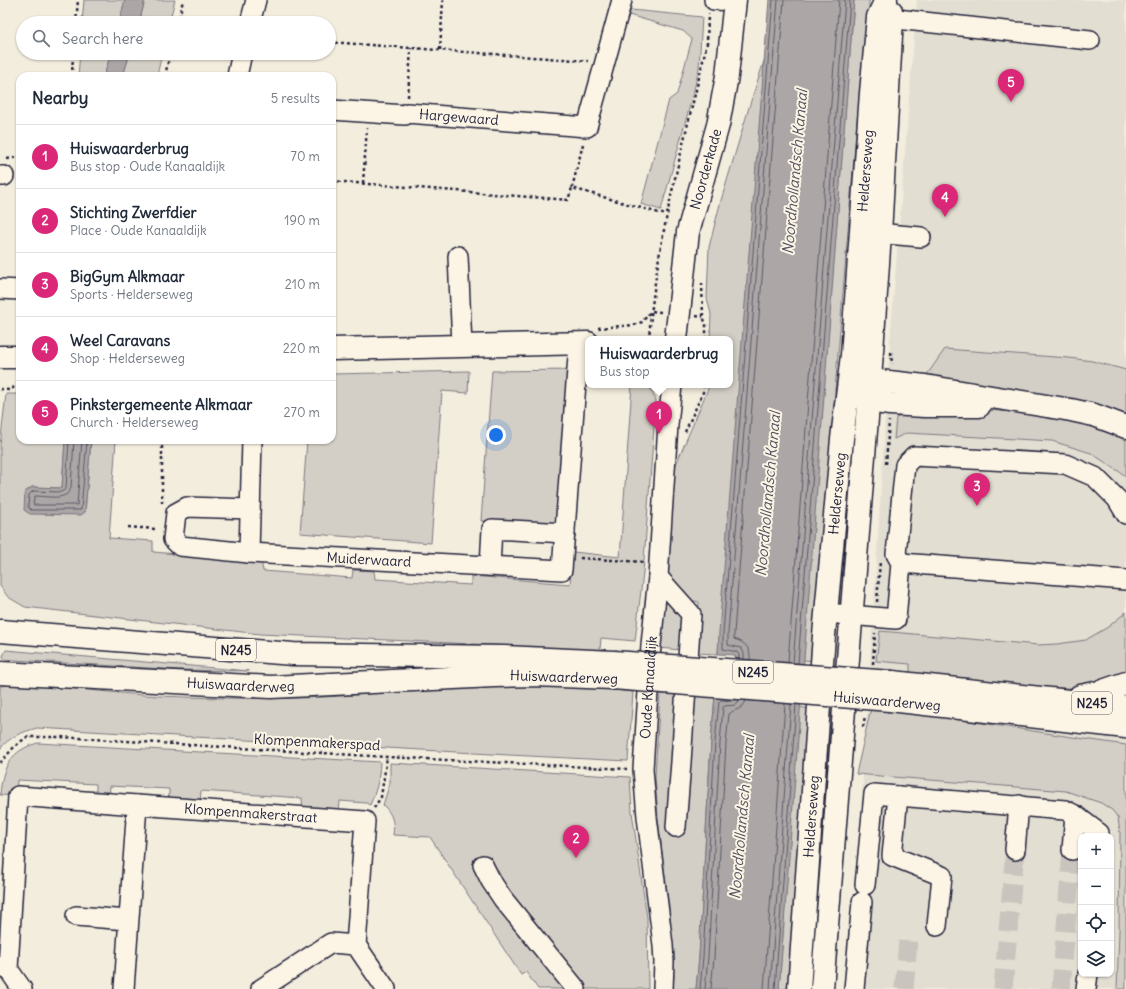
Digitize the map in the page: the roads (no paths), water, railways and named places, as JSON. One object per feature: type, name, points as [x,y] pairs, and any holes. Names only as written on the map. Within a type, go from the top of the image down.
[{"type":"main road","name":"Noorderkade","points":[[676,336],[688,232],[718,125],[727,76],[723,2]]},
{"type":"main road","name":"Helderseweg","points":[[822,989],[869,390],[871,93],[886,9]]},
{"type":"main road","name":"Helderseweg","points":[[798,989],[826,613],[842,439],[852,355],[871,233]]},
{"type":"main road","name":"Muiderwaard","points":[[336,349],[583,343]]},
{"type":"main road","points":[[0,357],[16,357]]},
{"type":"main road","points":[[848,391],[869,390],[890,404],[926,406],[1044,405],[1094,415],[1126,427]]},
{"type":"main road","name":"Huiswaarderweg","points":[[0,631],[293,654],[504,657],[614,670],[891,691],[1059,700],[1125,723]]},
{"type":"main road","name":"Huiswaarderweg","points":[[0,673],[271,688],[614,670]]},
{"type":"main road","points":[[1059,700],[1100,692],[1126,684]]},
{"type":"main road","name":"Huiswaarderweg","points":[[891,691],[1125,723]]},
{"type":"street","points":[[252,16],[256,0]]},
{"type":"street","name":"Hargewaard","points":[[336,110],[405,115],[407,113],[587,127],[622,0]]},
{"type":"street","points":[[886,9],[1090,40]]},
{"type":"street","points":[[237,72],[240,60]]},
{"type":"street","points":[[871,233],[921,237]]},
{"type":"street","points":[[458,256],[462,346]]},
{"type":"street","points":[[0,289],[16,290]]},
{"type":"street","name":"Muiderwaard","points":[[250,509],[187,507],[176,513],[174,539],[180,546],[248,553],[562,570],[583,343]]},
{"type":"street","name":"Oude Kanaaldijk","points":[[663,989],[663,945],[647,817],[643,770],[651,645],[672,388]]},
{"type":"street","points":[[248,553],[252,444]]},
{"type":"street","points":[[826,613],[896,619],[901,563],[896,554],[905,465],[914,456],[1065,464],[1095,477],[1117,499],[1126,514]]},
{"type":"street","points":[[490,566],[492,529],[565,533]]},
{"type":"street","points":[[901,563],[1126,580]]},
{"type":"street","points":[[658,570],[691,614],[676,827]]},
{"type":"street","points":[[854,989],[874,794],[1065,810],[1075,815],[1099,833]]},
{"type":"street","name":"Klompenmakerstraat","points":[[22,989],[8,969],[18,796],[365,821],[356,945]]},
{"type":"street","points":[[898,796],[892,856],[942,876],[937,926]]},
{"type":"street","points":[[124,989],[137,805]]},
{"type":"street","points":[[1015,850],[1018,805]]},
{"type":"street","points":[[1072,850],[1075,815]]},
{"type":"street","points":[[483,864],[491,881],[503,899],[576,989]]},
{"type":"street","points":[[76,916],[128,920]]},
{"type":"street","points":[[261,989],[331,942],[356,945],[386,989]]},
{"type":"street","points":[[1086,989],[1088,977]]},
{"type":"water","points":[[125,0],[145,0],[141,16],[121,16]]},
{"type":"water","name":"Noordhollandsch Kanaal","points":[[769,0],[854,0],[779,989],[696,989],[715,696],[732,697],[735,655],[718,654],[719,632]]},
{"type":"water","points":[[109,60],[128,60],[124,72],[105,72]]},
{"type":"water","points":[[65,444],[91,444],[85,512],[81,515],[30,514],[24,510],[25,492],[32,487],[62,488]]},
{"type":"tunnel","points":[[1003,989],[1015,850]]},
{"type":"tunnel","points":[[1061,989],[1072,850]]},
{"type":"tunnel","points":[[904,989],[908,941]]},
{"type":"place","name":"Pinkstergemeente Alkmaar","points":[[1011,102]]},
{"type":"place","name":"Weel Caravans","points":[[945,217]]},
{"type":"place","name":"Huiswaarderbrug","points":[[659,434]]},
{"type":"place","name":"BigGym Alkmaar","points":[[977,506]]},
{"type":"place","name":"Stichting Zwerfdier","points":[[576,858]]}]
